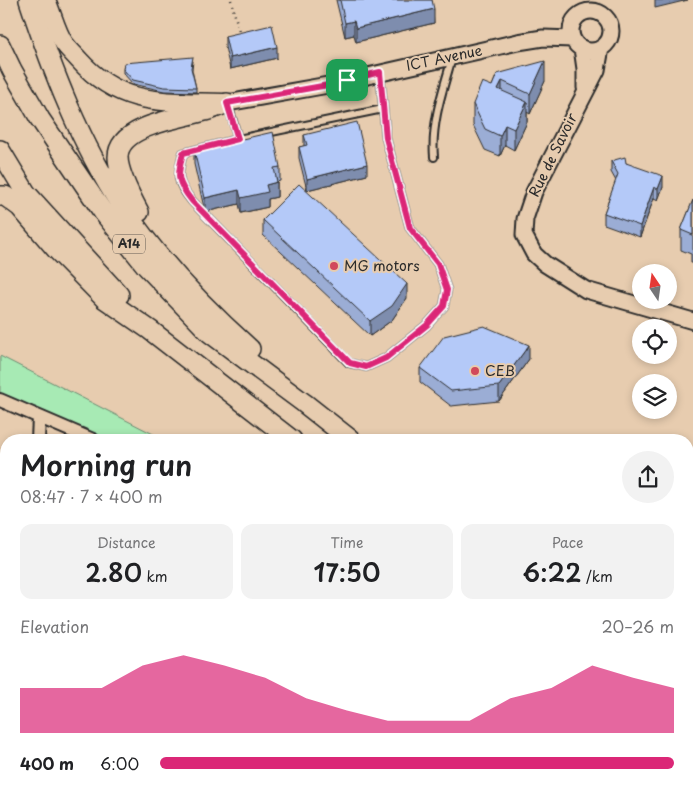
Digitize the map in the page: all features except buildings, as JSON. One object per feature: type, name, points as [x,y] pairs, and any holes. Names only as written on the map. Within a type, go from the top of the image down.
[{"type":"main road","points":[[29,0],[45,49],[92,156],[121,205],[153,248],[197,300],[281,377],[304,403]]},
{"type":"main road","points":[[46,0],[64,42],[90,72],[114,88],[138,98],[163,102],[227,103]]},
{"type":"main road","name":"A14","points":[[0,45],[40,119],[103,212],[147,266],[210,332],[343,434]]},
{"type":"main road","points":[[197,300],[182,270],[143,219],[128,191],[118,158],[124,141],[150,125],[206,111],[227,103]]},
{"type":"main road","points":[[0,150],[26,193],[150,330]]},
{"type":"main road","points":[[0,196],[5,196],[20,207],[56,249],[105,299],[150,330],[284,434]]},
{"type":"street","points":[[593,6],[607,20],[611,32],[601,48],[588,50],[577,44],[571,33],[578,12],[584,12],[593,6]]},
{"type":"street","name":"ICT Avenue","points":[[227,103],[328,85],[380,72],[543,38],[562,30],[578,12]]},
{"type":"street","name":"ICT Avenue","points":[[543,38],[577,44]]},
{"type":"street","name":"Rue de Savoir","points":[[577,44],[585,69],[585,90]]},
{"type":"street","name":"Rue de Savoir","points":[[601,48],[596,70],[534,192],[525,219],[524,235],[534,254],[545,264],[586,290],[693,322]]},
{"type":"street","points":[[0,400],[78,434]]},
{"type":"street","points":[[38,434],[39,417]]},
{"type":"lane","points":[[434,157],[433,143],[437,112],[452,57]]},
{"type":"lane","points":[[380,72],[386,138],[410,228],[438,264],[447,290],[444,306],[427,325],[386,358],[366,367],[350,363],[192,201],[181,187],[179,170],[183,153],[238,139],[383,108]]},
{"type":"lane","points":[[227,103],[238,139]]},
{"type":"path","points":[[231,0],[240,35]]},
{"type":"green space","points":[[0,356],[153,434],[93,434],[0,394]]},
{"type":"place","name":"MG motors","points":[[334,266]]},
{"type":"place","name":"CEB","points":[[475,371]]},
{"type":"route","points":[[380,72],[386,138],[410,228],[438,264],[447,290],[444,306],[427,325],[386,358],[366,367],[350,363],[192,201],[181,187],[179,170],[183,153],[238,139],[227,103],[347,80],[380,72]]}]
